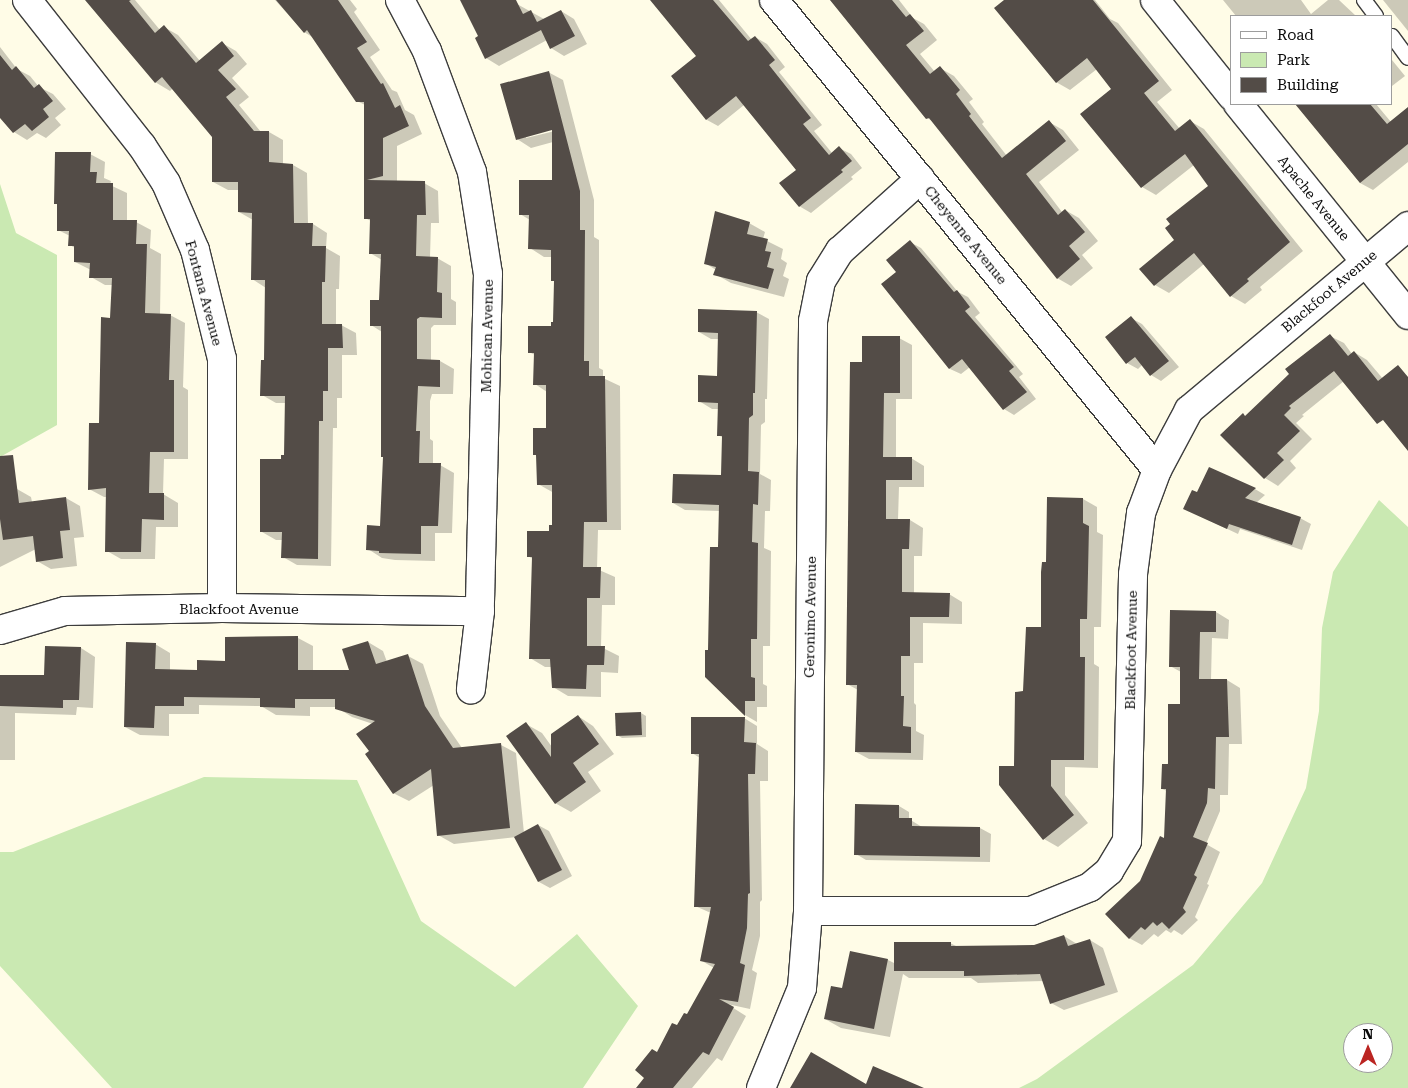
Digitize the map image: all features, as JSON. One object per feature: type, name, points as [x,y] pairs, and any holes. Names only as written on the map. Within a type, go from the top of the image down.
[{"type":"street","name":"Fontana Avenue","points":[[27,0],[142,146],[166,184],[195,250],[222,359],[222,608]]},
{"type":"street","name":"Mohican Avenue","points":[[400,0],[427,51],[472,172],[488,274],[480,611],[471,689]]},
{"type":"street","name":"Cheyenne Avenue","points":[[774,0],[1157,470]]},
{"type":"street","points":[[1155,0],[1230,94]]},
{"type":"street","name":"Apache Avenue","points":[[1239,105],[1408,315]]},
{"type":"street","name":"Geronimo Avenue","points":[[761,1088],[802,988],[808,910],[813,321],[821,281],[840,251],[920,179]]},
{"type":"street","name":"Blackfoot Avenue","points":[[808,910],[1032,910],[1090,887],[1109,871],[1128,841],[1133,574],[1141,513],[1157,470],[1189,410],[1364,261],[1408,226]]},
{"type":"street","name":"Blackfoot Avenue","points":[[0,630],[65,611],[222,608],[480,611]]},
{"type":"lane","points":[[1364,0],[1375,15]]},
{"type":"lane","points":[[1393,37],[1408,58]]},
{"type":"green space","points":[[0,184],[16,233],[57,255],[57,425],[0,457]]},
{"type":"green space","points":[[1379,500],[1408,527],[1408,1088],[1019,1088],[1037,1079],[1193,965],[1262,883],[1306,788],[1319,711],[1322,628],[1333,572]]},
{"type":"green space","points":[[204,777],[357,780],[421,921],[515,987],[577,934],[638,1006],[583,1088],[112,1088],[0,966],[0,852],[13,852]]},
{"type":"building","points":[[85,0],[131,0],[129,1],[155,33],[164,25],[196,63],[222,41],[234,56],[218,70],[236,89],[226,97],[254,131],[269,131],[269,162],[293,164],[294,223],[313,223],[312,246],[326,246],[325,282],[322,282],[322,324],[342,324],[343,348],[328,348],[328,391],[323,391],[323,421],[319,421],[318,559],[281,558],[282,532],[260,532],[260,459],[281,459],[281,455],[284,455],[285,396],[260,396],[261,360],[264,360],[265,280],[251,280],[252,213],[238,212],[238,182],[212,182],[212,137],[162,77],[155,83]]},
{"type":"building","points":[[276,0],[338,0],[367,42],[357,48],[381,84],[383,83],[395,108],[400,105],[409,126],[383,138],[383,176],[367,180],[425,181],[426,215],[417,215],[416,256],[438,257],[437,292],[442,293],[442,318],[420,317],[417,319],[417,359],[440,360],[440,387],[418,386],[416,431],[420,431],[419,463],[441,463],[438,526],[421,526],[421,554],[379,553],[379,551],[366,550],[367,525],[380,526],[383,457],[381,457],[381,326],[370,326],[370,300],[379,300],[381,254],[369,254],[370,219],[364,219],[364,102],[356,102],[307,30],[304,33]]},
{"type":"building","points":[[460,0],[516,0],[523,14],[531,10],[537,22],[561,10],[575,36],[550,49],[541,30],[485,59],[475,38],[478,36]]},
{"type":"building","points":[[650,0],[713,0],[748,41],[755,36],[775,60],[769,65],[811,118],[803,124],[829,155],[839,146],[852,161],[841,170],[843,172],[799,207],[779,183],[796,170],[736,96],[706,120],[671,76],[696,56]]},
{"type":"building","points":[[830,0],[892,0],[906,17],[910,14],[924,31],[906,45],[930,74],[940,66],[960,90],[956,94],[971,114],[969,116],[1002,158],[1049,120],[1066,141],[1026,174],[1058,215],[1065,209],[1085,232],[1069,246],[1080,259],[1057,279],[929,118],[926,119]]},
{"type":"building","points":[[1004,0],[1093,0],[1159,81],[1144,93],[1175,131],[1190,119],[1290,242],[1247,279],[1249,281],[1230,297],[1194,253],[1154,286],[1139,269],[1174,240],[1165,228],[1170,224],[1166,219],[1208,186],[1185,154],[1141,188],[1080,114],[1111,89],[1087,58],[1056,83],[994,8]]},
{"type":"building","points":[[0,55],[12,70],[16,66],[34,88],[39,84],[53,101],[43,109],[49,117],[32,131],[25,124],[13,133],[0,118]]},
{"type":"building","points":[[549,71],[580,191],[580,230],[585,230],[584,361],[589,361],[589,376],[605,376],[607,522],[584,522],[583,567],[601,567],[600,598],[587,598],[587,646],[605,646],[604,665],[587,665],[586,689],[552,688],[550,659],[529,659],[532,557],[527,557],[527,531],[549,531],[549,525],[552,525],[552,485],[537,485],[536,455],[533,455],[533,428],[546,428],[546,385],[533,385],[534,353],[528,353],[528,326],[551,326],[551,322],[553,322],[554,281],[551,281],[551,250],[528,249],[529,215],[519,215],[519,180],[552,180],[552,130],[516,140],[500,84]]},
{"type":"building","points":[[1296,105],[1371,105],[1387,124],[1408,107],[1408,144],[1360,183]]},
{"type":"building","points":[[55,152],[91,152],[90,172],[97,172],[96,183],[113,183],[113,220],[137,220],[136,244],[147,244],[145,313],[171,314],[169,380],[174,380],[174,452],[150,452],[149,493],[164,493],[164,520],[142,519],[141,552],[105,552],[106,488],[88,490],[89,423],[99,423],[101,317],[110,318],[112,278],[89,278],[90,263],[74,262],[74,246],[68,246],[69,231],[57,231],[57,204],[54,204]]},
{"type":"building","points":[[715,211],[750,222],[747,234],[768,239],[765,251],[771,252],[767,267],[774,269],[768,289],[713,275],[716,267],[704,264]]},
{"type":"building","points":[[910,240],[954,292],[957,290],[970,307],[965,311],[1014,367],[1009,371],[1027,392],[1003,410],[962,359],[949,369],[881,284],[896,272],[886,260]]},
{"type":"building","points":[[698,309],[757,311],[755,393],[753,393],[753,415],[749,418],[748,471],[759,472],[758,505],[753,504],[752,542],[758,543],[757,639],[751,639],[751,677],[755,678],[755,701],[745,701],[745,716],[705,677],[705,650],[708,650],[710,547],[718,547],[719,505],[672,503],[673,474],[721,475],[722,436],[717,436],[718,403],[698,402],[698,375],[717,376],[718,333],[698,332]]},
{"type":"building","points":[[1131,316],[1169,361],[1150,376],[1135,357],[1126,364],[1105,337]]},
{"type":"building","points":[[1330,334],[1348,356],[1354,351],[1378,381],[1398,365],[1408,377],[1408,451],[1383,420],[1377,424],[1334,371],[1289,406],[1291,408],[1284,415],[1300,431],[1277,453],[1284,460],[1264,479],[1220,435],[1243,413],[1245,416],[1289,374],[1285,369]]},
{"type":"building","points":[[862,336],[900,336],[900,393],[884,393],[883,457],[912,457],[912,480],[886,480],[886,519],[910,519],[909,549],[902,549],[902,592],[950,593],[949,617],[910,617],[910,656],[901,656],[901,696],[904,696],[903,726],[911,727],[911,753],[855,752],[857,685],[846,685],[850,362],[862,362]]},
{"type":"building","points":[[13,455],[19,503],[66,497],[70,530],[60,531],[63,558],[36,562],[33,536],[3,540],[0,519],[0,456]]},
{"type":"building","points":[[1209,467],[1256,488],[1245,498],[1301,517],[1292,545],[1229,524],[1227,529],[1183,509],[1192,490],[1197,492]]},
{"type":"building","points":[[1047,497],[1083,498],[1083,523],[1089,526],[1087,619],[1080,619],[1080,657],[1085,657],[1084,760],[1051,760],[1051,786],[1074,815],[1043,840],[999,785],[999,766],[1014,766],[1015,692],[1023,691],[1026,627],[1041,627],[1041,572],[1042,562],[1046,562]]},
{"type":"building","points":[[1170,610],[1216,611],[1216,632],[1200,632],[1199,679],[1227,679],[1229,737],[1216,737],[1215,789],[1208,788],[1207,803],[1193,837],[1208,843],[1194,875],[1197,877],[1183,908],[1186,912],[1169,929],[1162,922],[1157,926],[1153,922],[1145,930],[1141,927],[1129,939],[1105,914],[1140,881],[1160,836],[1164,838],[1166,789],[1161,789],[1162,764],[1168,764],[1168,704],[1180,704],[1180,667],[1169,667]]},
{"type":"building","points":[[298,636],[298,670],[349,670],[342,649],[368,641],[376,664],[408,654],[425,706],[453,748],[501,743],[510,828],[437,836],[431,769],[393,794],[365,754],[369,751],[356,734],[375,721],[335,709],[335,699],[295,699],[295,708],[260,707],[260,698],[184,697],[184,706],[155,706],[154,728],[124,727],[126,642],[156,643],[155,669],[197,670],[197,660],[225,661],[225,637]]},
{"type":"building","points":[[45,646],[81,647],[79,700],[63,700],[63,708],[0,706],[0,675],[44,675]]},
{"type":"building","points":[[641,712],[642,735],[616,736],[615,713]]},
{"type":"building","points":[[578,715],[599,744],[573,763],[586,782],[555,804],[506,736],[526,722],[551,757],[551,734]]},
{"type":"building","points":[[691,717],[745,717],[744,742],[756,743],[755,774],[748,774],[750,893],[748,894],[747,928],[740,963],[745,965],[738,1002],[719,999],[734,1007],[709,1055],[703,1052],[673,1088],[636,1088],[644,1078],[635,1070],[652,1049],[657,1052],[672,1023],[677,1025],[684,1013],[687,1014],[715,964],[700,961],[711,907],[694,907],[699,754],[691,754]]},
{"type":"building","points":[[855,804],[899,805],[899,818],[912,818],[912,826],[980,827],[980,857],[854,855]]},
{"type":"building","points":[[538,824],[562,870],[538,882],[514,837]]},
{"type":"building","points":[[1064,935],[1068,946],[1090,939],[1105,985],[1050,1004],[1040,974],[964,976],[964,971],[894,971],[894,942],[951,942],[951,946],[1034,945]]},
{"type":"building","points":[[850,951],[888,959],[874,1029],[824,1019],[831,986],[842,988]]},
{"type":"building","points":[[811,1052],[866,1084],[873,1066],[924,1088],[790,1088]]}]
